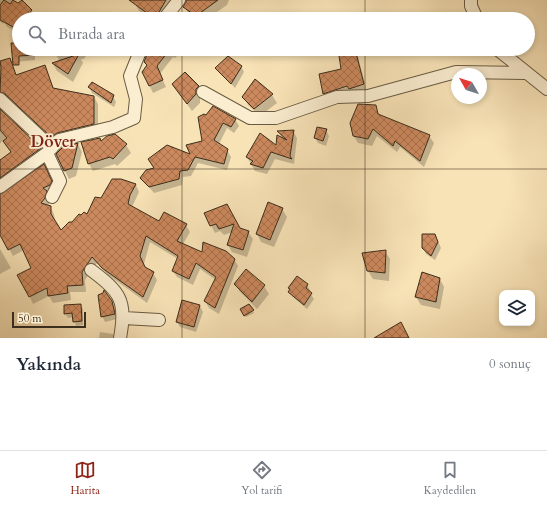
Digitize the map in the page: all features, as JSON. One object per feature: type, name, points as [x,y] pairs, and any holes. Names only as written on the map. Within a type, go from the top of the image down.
[{"type":"street","points":[[170,12],[179,0]]},
{"type":"street","points":[[471,0],[471,6],[474,12]]},
{"type":"street","points":[[0,187],[50,150],[59,140],[113,127],[134,118],[136,100],[130,76],[138,56]]},
{"type":"street","points":[[505,56],[547,89]]},
{"type":"street","points":[[203,92],[250,118],[276,118],[337,97],[368,96],[456,72],[526,73]]},
{"type":"street","points":[[0,99],[50,150],[60,181],[52,197]]},
{"type":"street","points":[[91,270],[115,289],[120,300],[124,318],[120,338]]},
{"type":"street","points":[[124,318],[159,320]]},
{"type":"building","points":[[4,0],[10,4],[13,0],[18,3],[22,0],[32,10],[30,12],[12,12],[12,26],[0,20],[0,5]]},
{"type":"building","points":[[129,0],[166,0],[159,12],[145,12]]},
{"type":"building","points":[[187,0],[218,0],[202,12],[190,12],[183,7]]},
{"type":"building","points":[[12,56],[19,56],[19,65],[13,65]]},
{"type":"building","points":[[73,56],[78,56],[68,74],[52,63]]},
{"type":"building","points":[[146,56],[165,56],[157,66],[163,80],[149,86],[142,72],[147,65],[144,62]]},
{"type":"building","points":[[228,56],[242,66],[231,84],[215,68]]},
{"type":"building","points":[[339,56],[357,56],[364,84],[349,89],[347,86],[323,94],[319,74],[341,69]]},
{"type":"building","points":[[10,58],[16,75],[45,65],[53,88],[94,96],[94,124],[57,133],[51,137],[5,94],[0,92],[0,61]]},
{"type":"building","points":[[185,72],[199,86],[196,89],[196,94],[187,104],[172,84]]},
{"type":"building","points":[[255,79],[273,94],[254,109],[242,97]]},
{"type":"building","points":[[92,82],[114,95],[111,103],[88,87]]},
{"type":"building","points":[[358,104],[376,105],[378,114],[430,135],[420,161],[395,141],[393,146],[373,129],[368,139],[353,136],[350,123]]},
{"type":"building","points":[[213,106],[236,119],[231,127],[223,123],[214,140],[228,149],[224,164],[195,157],[188,170],[180,171],[179,179],[149,187],[140,178],[146,170],[154,168],[148,159],[167,145],[190,154],[186,145],[202,141],[198,117],[204,114],[206,115]]},
{"type":"building","points":[[0,109],[41,148],[0,178],[0,160],[11,152],[3,141],[7,138],[0,130]]},
{"type":"building","points":[[317,127],[327,129],[323,141],[314,138]]},
{"type":"building","points":[[294,130],[290,156],[292,159],[271,152],[263,168],[250,164],[253,161],[246,157],[260,133],[276,145],[277,135],[287,140],[277,131]]},
{"type":"building","points":[[115,134],[127,144],[113,159],[110,157],[88,164],[81,142],[100,138],[101,141],[107,136]]},
{"type":"building","points":[[78,143],[72,168],[64,171],[56,154],[63,147]]},
{"type":"building","points":[[44,164],[52,181],[50,185],[43,188],[47,191],[45,198],[41,203],[51,206],[51,214],[61,230],[69,222],[72,222],[79,214],[81,215],[84,212],[87,214],[95,197],[101,198],[112,179],[121,179],[136,184],[130,195],[128,204],[159,221],[164,212],[187,224],[177,241],[202,252],[203,242],[226,251],[235,259],[215,308],[204,301],[216,277],[196,263],[189,279],[172,271],[178,256],[146,236],[140,256],[145,267],[154,272],[143,297],[102,268],[92,257],[82,272],[83,285],[67,286],[68,293],[48,296],[47,288],[29,297],[17,275],[31,268],[20,244],[8,250],[0,235],[0,194]]},
{"type":"building","points":[[268,202],[283,208],[270,240],[256,234]]},
{"type":"building","points":[[227,204],[240,228],[249,231],[243,250],[227,245],[234,224],[219,229],[216,224],[210,226],[204,213]]},
{"type":"building","points":[[422,234],[435,234],[438,242],[431,256],[422,248]]},
{"type":"building","points":[[386,250],[385,273],[367,271],[362,253]]},
{"type":"building","points":[[246,269],[265,285],[252,302],[234,284]]},
{"type":"building","points":[[422,272],[440,278],[436,302],[415,297]]},
{"type":"building","points":[[297,276],[308,284],[306,288],[312,293],[304,305],[288,292],[290,289],[288,288]]},
{"type":"building","points":[[104,290],[112,301],[115,314],[101,317],[98,295],[103,293]]},
{"type":"building","points":[[182,300],[200,305],[194,327],[176,322]]},
{"type":"building","points":[[81,304],[82,321],[73,322],[72,313],[64,314],[64,305]]},
{"type":"building","points":[[249,304],[254,310],[244,316],[240,309]]},
{"type":"building","points":[[401,322],[409,338],[374,338]]},
{"type":"district","name":"Döver","points":[[53,141]]}]
